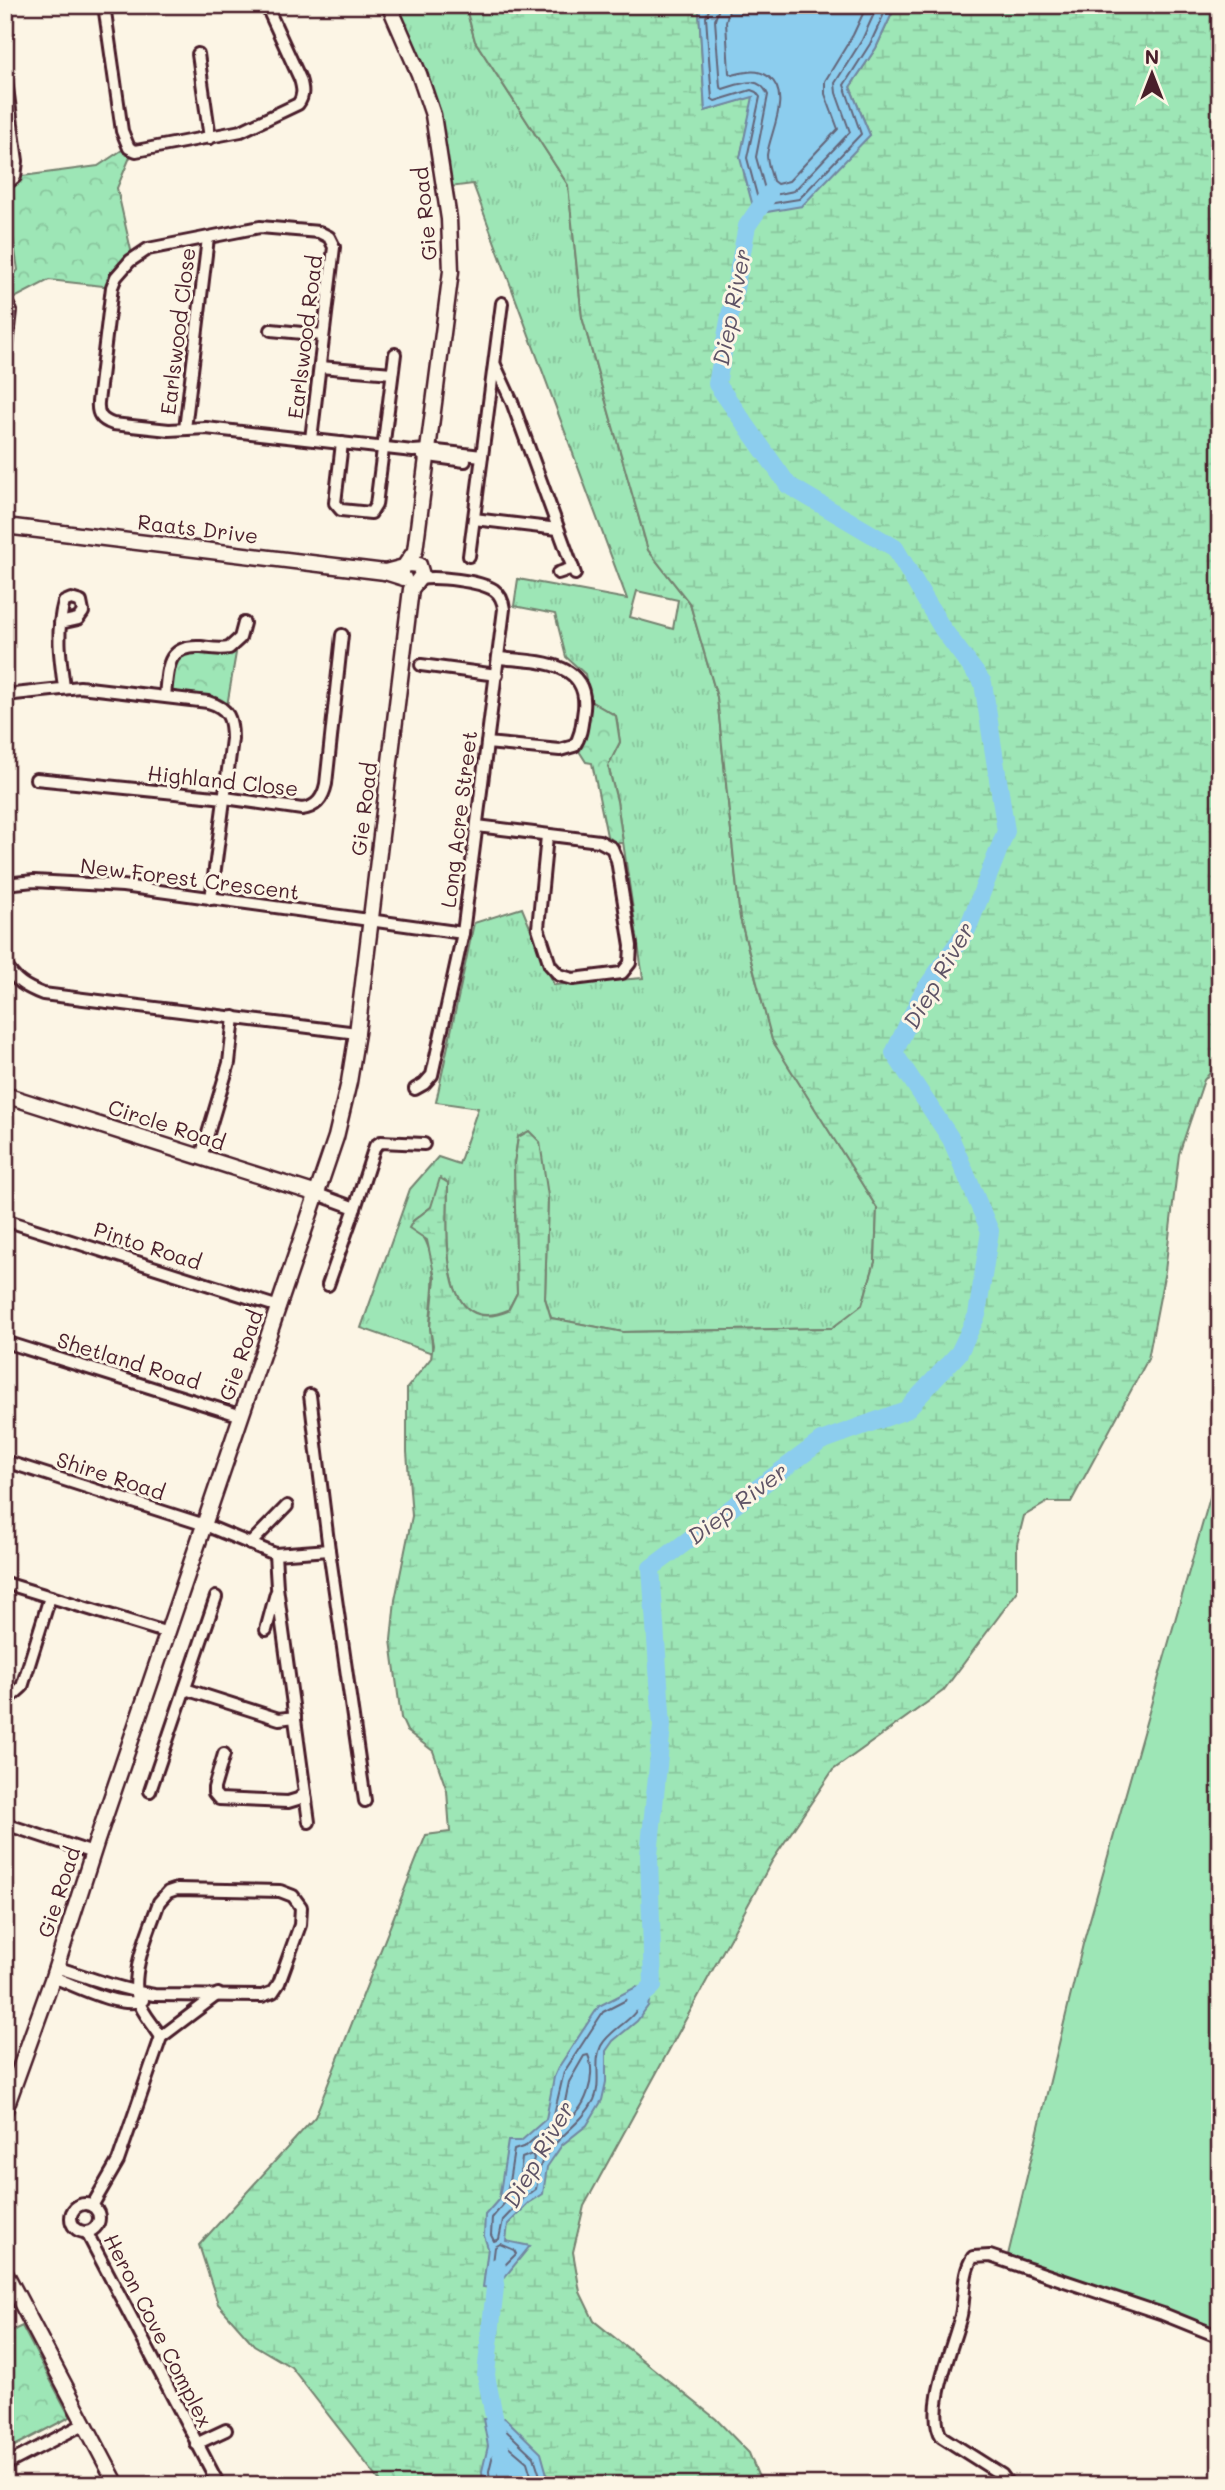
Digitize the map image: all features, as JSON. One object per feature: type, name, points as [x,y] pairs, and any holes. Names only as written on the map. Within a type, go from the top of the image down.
[{"type":"street","points":[[104,5],[122,131],[129,148],[145,151],[252,127],[298,104],[303,90],[300,79],[266,5]]},
{"type":"street","name":"Gie Road","points":[[5,2110],[279,1307],[344,1105],[357,1033],[414,573],[423,453],[450,271],[451,236],[433,116],[419,74],[389,5]]},
{"type":"street","points":[[198,54],[210,138]]},
{"type":"street","points":[[5,73],[17,161],[15,177],[5,185]]},
{"type":"street","name":"Earlswood Road","points":[[311,439],[334,247],[329,237],[318,232],[267,226],[148,249],[130,261],[116,277],[112,287],[98,402],[100,416],[113,424],[169,430],[206,428],[482,460]]},
{"type":"street","name":"Earlswood Close","points":[[185,429],[208,237]]},
{"type":"street","points":[[5,300],[11,311],[5,363]]},
{"type":"street","points":[[469,556],[502,303]]},
{"type":"street","points":[[271,330],[323,335]]},
{"type":"street","points":[[342,443],[335,503],[341,510],[371,513],[376,505],[395,354]]},
{"type":"street","points":[[494,362],[512,402],[574,571],[558,573]]},
{"type":"street","points":[[320,367],[392,373]]},
{"type":"street","points":[[490,395],[497,390],[512,402]]},
{"type":"street","points":[[474,519],[558,529]]},
{"type":"street","name":"Raats Drive","points":[[5,526],[386,572],[414,573]]},
{"type":"street","name":"Long Acre Street","points":[[370,920],[463,933],[497,675],[504,609],[499,595],[488,587],[414,573]]},
{"type":"street","points":[[60,623],[59,643],[64,687]]},
{"type":"street","points":[[165,696],[168,670],[175,653],[187,646],[229,648],[240,638],[244,623]]},
{"type":"street","name":"Highland Close","points":[[36,779],[310,808],[322,798],[326,784],[342,635]]},
{"type":"street","points":[[488,743],[568,749],[579,739],[582,730],[584,702],[580,683],[574,675],[556,665],[499,658]]},
{"type":"street","points":[[421,665],[497,675]]},
{"type":"street","points":[[5,695],[64,687],[165,696],[222,706],[228,712],[232,724],[232,739],[211,899]]},
{"type":"street","points":[[477,826],[603,842],[615,851],[631,946],[630,963],[622,973],[573,979],[559,975],[550,965],[538,928],[547,836]]},
{"type":"street","name":"New Forest Crescent","points":[[5,884],[34,881],[123,886],[370,920]]},
{"type":"street","points":[[415,1089],[432,1075],[463,933]]},
{"type":"street","points":[[5,964],[18,982],[43,994],[357,1033]]},
{"type":"street","points":[[201,1157],[229,1063],[234,1017]]},
{"type":"street","name":"Circle Road","points":[[5,1095],[317,1194]]},
{"type":"street","points":[[328,1285],[375,1146],[381,1142],[424,1144]]},
{"type":"street","points":[[317,1194],[355,1208]]},
{"type":"street","name":"Pinto Road","points":[[5,1220],[279,1307]]},
{"type":"street","name":"Shetland Road","points":[[5,1342],[242,1416]]},
{"type":"street","points":[[310,1395],[365,1801]]},
{"type":"street","name":"Shire Road","points":[[5,1461],[205,1525],[275,1554]]},
{"type":"street","points":[[250,1544],[287,1506]]},
{"type":"street","points":[[309,1822],[277,1587],[275,1554],[330,1550]]},
{"type":"street","points":[[5,1583],[168,1633]]},
{"type":"street","points":[[266,1630],[277,1587]]},
{"type":"street","points":[[5,1696],[12,1696],[22,1687],[50,1597]]},
{"type":"street","points":[[150,1791],[216,1597]]},
{"type":"street","points":[[185,1689],[279,1719],[295,1717]]},
{"type":"street","points":[[224,1754],[214,1788],[219,1799],[288,1802],[305,1793]]},
{"type":"street","points":[[5,1824],[93,1853]]},
{"type":"street","points":[[54,1972],[115,1987],[137,1997],[154,1994],[262,1996],[276,1988],[300,1925],[301,1907],[293,1896],[280,1891],[177,1889],[168,1892],[159,1902],[139,1959],[137,1997],[161,2037]]},
{"type":"street","points":[[92,2206],[118,2161],[161,2037],[218,1994]]},
{"type":"street","points":[[78,2206],[92,2206],[99,2214],[99,2224],[87,2232],[74,2227],[72,2213],[78,2206]]},
{"type":"street","name":"Heron Cove Complex","points":[[87,2232],[219,2485]]},
{"type":"street","points":[[1009,2485],[1002,2475],[942,2437],[938,2427],[939,2388],[961,2316],[968,2267],[973,2257],[990,2256],[1220,2337]]},
{"type":"street","points":[[5,2272],[117,2485]]},
{"type":"street","points":[[5,2465],[85,2424]]},
{"type":"street","name":"Heron Cove Complex","points":[[196,2445],[226,2430]]},
{"type":"green space","points":[[394,5],[465,5],[475,41],[568,185],[582,317],[648,550],[690,604],[717,697],[740,918],[772,1039],[877,1208],[875,1262],[862,1306],[833,1328],[623,1332],[551,1318],[545,1298],[548,1196],[518,1137],[514,1164],[517,1293],[508,1310],[485,1315],[468,1309],[457,1294],[448,1250],[448,1183],[431,1207],[413,1221],[429,1247],[434,1271],[430,1325],[432,1353],[361,1328],[410,1189],[438,1157],[459,1164],[478,1108],[436,1102],[474,923],[522,908],[554,985],[643,978],[617,801],[608,765],[620,742],[616,716],[590,701],[585,674],[566,657],[555,614],[514,606],[518,579],[627,599],[473,184],[450,187]],"holes":[[[637,591],[678,600],[673,629],[630,617]]]},
{"type":"green space","points":[[465,5],[711,5],[699,11],[705,111],[754,96],[740,158],[847,156],[870,135],[850,87],[876,48],[896,5],[1220,5],[1220,1061],[1204,1080],[1179,1154],[1165,1271],[1148,1359],[1071,1502],[1048,1502],[1024,1516],[1017,1544],[1017,1592],[943,1691],[833,1770],[772,1861],[584,2206],[573,2252],[580,2292],[594,2321],[716,2419],[749,2453],[762,2485],[383,2485],[291,2367],[254,2345],[218,2304],[199,2245],[315,2117],[426,1835],[450,1832],[447,1791],[433,1751],[407,1731],[401,1718],[391,1640],[395,1600],[412,1516],[407,1452],[407,1388],[431,1358],[433,1345],[430,1328],[435,1278],[427,1240],[409,1228],[413,1221],[431,1207],[440,1178],[448,1183],[448,1249],[457,1294],[468,1309],[485,1316],[508,1311],[517,1293],[514,1164],[518,1137],[529,1131],[540,1142],[548,1196],[545,1298],[551,1318],[623,1332],[832,1328],[862,1305],[875,1262],[877,1208],[772,1040],[740,918],[717,697],[690,604],[648,550],[582,317],[568,185],[475,41]]},
{"type":"green space","points":[[128,146],[133,150],[117,188],[133,259],[112,287],[49,280],[7,302],[5,286],[18,270],[5,185],[15,177],[98,166]]},
{"type":"green space","points":[[190,646],[236,653],[227,706],[166,696],[171,663]]},
{"type":"green space","points":[[590,701],[616,716],[620,742],[608,766],[617,801],[623,843],[617,843],[607,836],[592,763],[586,762],[579,751],[586,737]]},
{"type":"green space","points":[[1220,1462],[1220,2331],[1008,2255],[1083,1944]]},
{"type":"green space","points":[[22,2326],[70,2417],[5,2451],[5,2334]]},
{"type":"water","points":[[711,5],[896,5],[876,48],[850,87],[870,135],[802,206],[755,214],[740,158],[753,97],[705,111],[699,10]]},
{"type":"water","points":[[653,1986],[648,2006],[637,2021],[613,2041],[606,2051],[606,2082],[602,2100],[587,2125],[562,2145],[547,2167],[543,2194],[529,2203],[508,2224],[506,2241],[530,2246],[495,2289],[483,2287],[488,2248],[484,2236],[485,2215],[499,2199],[508,2141],[521,2141],[546,2119],[558,2068],[599,2006],[636,1987],[643,1989]]},
{"type":"water","points":[[505,2418],[541,2453],[550,2485],[483,2485],[482,2471],[488,2446],[483,2419]]},
{"type":"waterway","name":"Diep River","points":[[635,2002],[653,1986],[649,1855],[662,1726],[651,1568],[821,1441],[906,1410],[959,1353],[977,1315],[990,1231],[951,1139],[894,1053],[922,994],[967,930],[1006,831],[983,683],[942,628],[895,548],[788,485],[717,384],[747,226],[769,194]]},
{"type":"waterway","name":"Diep River","points":[[497,2267],[486,2375],[503,2463],[512,2485]]}]
